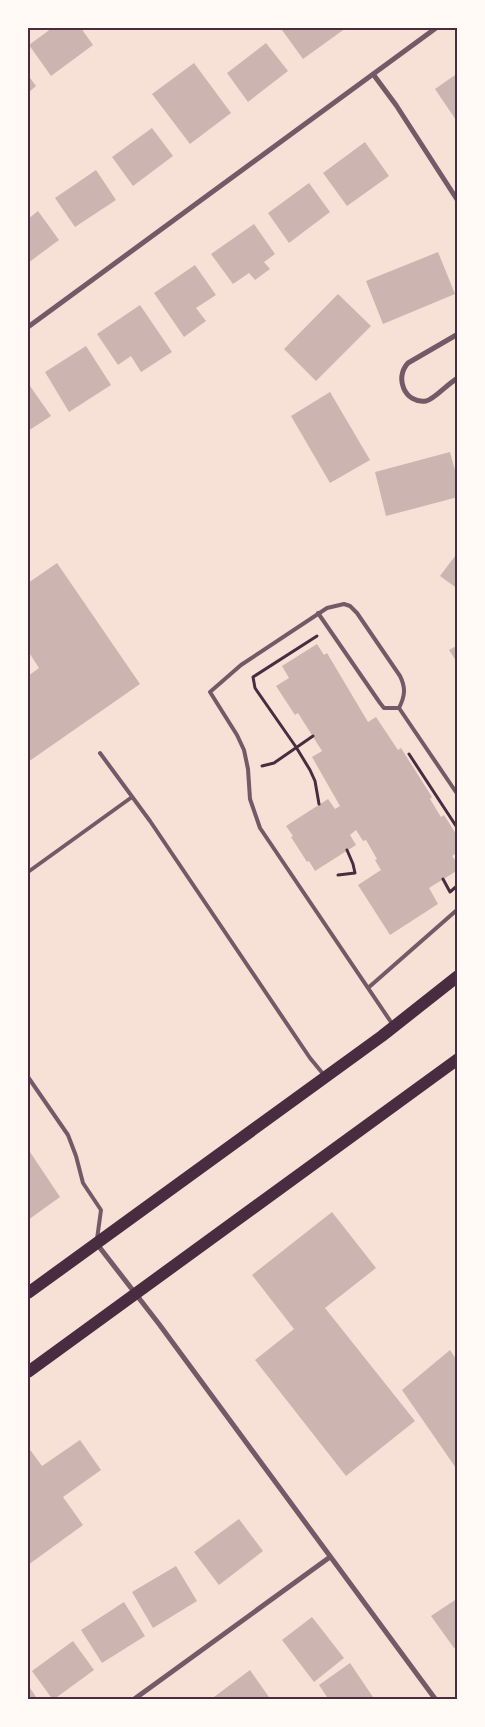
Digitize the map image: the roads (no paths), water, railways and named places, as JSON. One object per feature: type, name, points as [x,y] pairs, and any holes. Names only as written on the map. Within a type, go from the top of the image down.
[{"type":"main road","points":[[28,1293],[394,1027],[458,976]]},
{"type":"main road","points":[[28,1372],[457,1060]]},
{"type":"street","points":[[28,327],[436,28]]},
{"type":"street","points":[[373,74],[396,104],[458,201]]},
{"type":"street","points":[[458,334],[408,363],[404,368],[401,378],[408,395],[424,402],[435,397],[445,386],[458,378]]},
{"type":"street","points":[[97,1244],[436,1700]]},
{"type":"street","points":[[133,1700],[330,1556]]},
{"type":"lane","points":[[394,1027],[260,828],[250,799],[248,770],[244,750],[237,735],[210,692],[241,665],[318,613],[334,605],[344,604],[350,606],[357,613],[404,684],[405,692],[400,708]]},
{"type":"lane","points":[[318,613],[384,708],[400,708]]},
{"type":"lane","points":[[400,708],[458,795]]},
{"type":"lane","points":[[100,752],[310,1058],[325,1077]]},
{"type":"lane","points":[[28,872],[132,797]]},
{"type":"lane","points":[[368,988],[458,909]]},
{"type":"lane","points":[[28,1077],[68,1135],[83,1183],[101,1210],[97,1244]]}]
